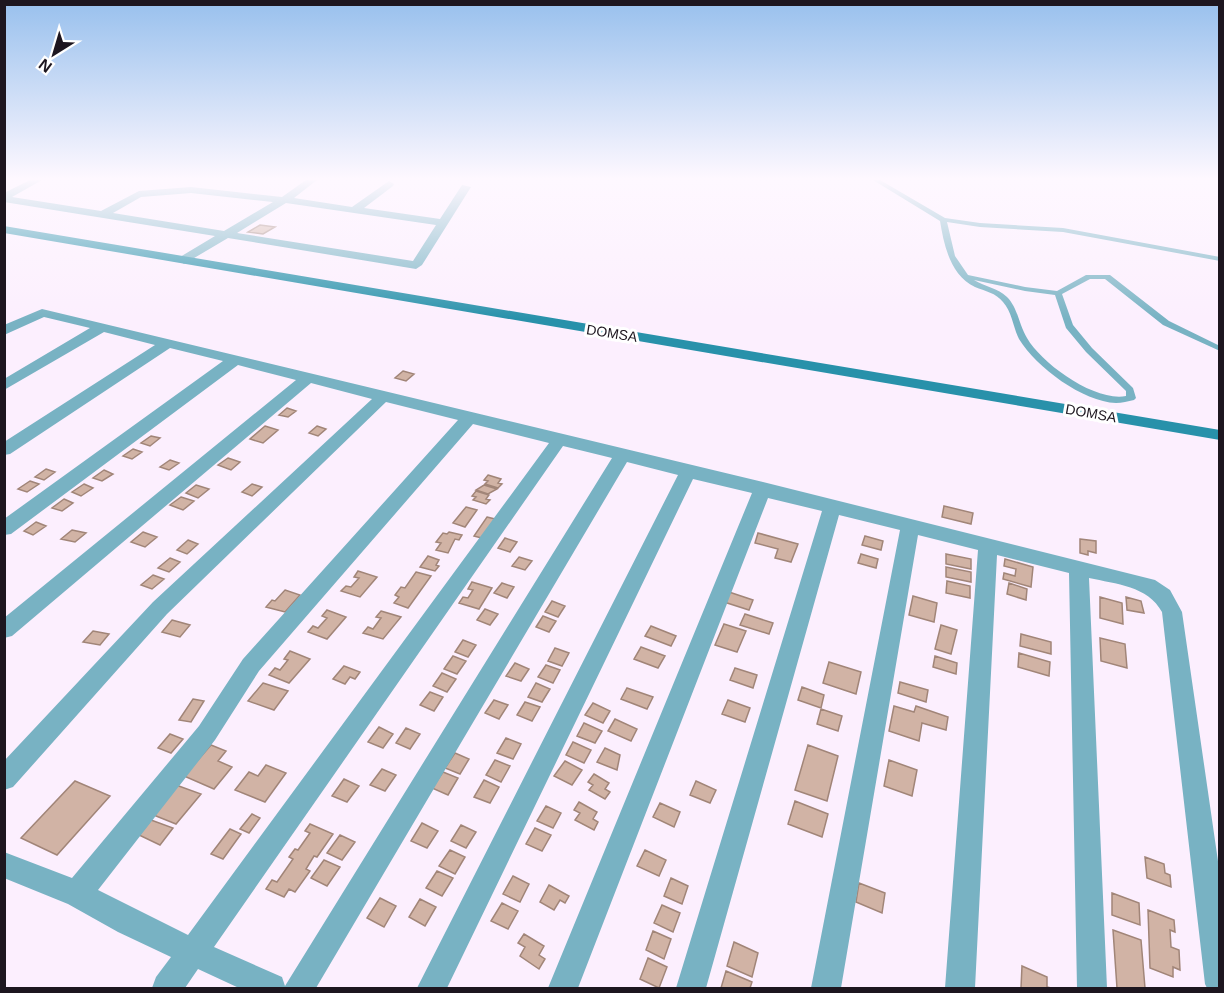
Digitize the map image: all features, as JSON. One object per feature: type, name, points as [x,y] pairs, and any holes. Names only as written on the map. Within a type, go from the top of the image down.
[{"type":"main road","name":"DOMSA","points":[[4,229],[1220,435]]},
{"type":"street","points":[[177,226],[416,265],[441,226]]},
{"type":"street","points":[[184,260],[240,226]]},
{"type":"street","points":[[4,331],[42,313],[471,416],[1148,585],[1163,595],[1172,612],[1220,984]]},
{"type":"street","points":[[4,386],[102,327]]},
{"type":"street","points":[[4,450],[166,344]]},
{"type":"street","points":[[4,530],[235,360]]},
{"type":"street","points":[[4,630],[309,377]]},
{"type":"street","points":[[4,779],[160,608],[384,396]]},
{"type":"street","points":[[77,894],[207,733],[250,665],[471,416]]},
{"type":"street","points":[[167,988],[560,439]]},
{"type":"street","points":[[299,988],[623,454]]},
{"type":"street","points":[[432,988],[689,470]]},
{"type":"street","points":[[564,988],[763,488]]},
{"type":"street","points":[[691,988],[833,506]]},
{"type":"street","points":[[826,988],[910,526]]},
{"type":"street","points":[[960,988],[988,545]]},
{"type":"street","points":[[1079,568],[1092,988]]},
{"type":"street","points":[[4,865],[77,894],[128,922],[271,988]]},
{"type":"lane","points":[[944,226],[947,243],[954,260],[966,276],[972,282],[1003,297],[1011,308],[1025,342],[1060,375],[1090,394],[1121,402],[1131,398],[1130,390],[1089,350],[1069,326],[1058,293]]},
{"type":"lane","points":[[1002,226],[1063,230],[1220,259]]},
{"type":"lane","points":[[966,276],[1025,289],[1058,293],[1089,277],[1107,277],[1166,323],[1220,349]]},
{"type":"building","points":[[258,226],[275,227],[263,234],[248,232]]},
{"type":"building","points":[[403,371],[414,374],[406,381],[395,378]]},
{"type":"building","points":[[287,408],[296,411],[288,417],[279,415]]},
{"type":"building","points":[[265,426],[278,430],[263,443],[250,439]]},
{"type":"building","points":[[317,426],[326,429],[318,436],[309,433]]},
{"type":"building","points":[[151,436],[160,438],[150,446],[141,443]]},
{"type":"building","points":[[133,449],[142,452],[132,459],[123,456]]},
{"type":"building","points":[[228,458],[240,462],[231,470],[218,465]]},
{"type":"building","points":[[170,460],[179,463],[169,470],[160,467]]},
{"type":"building","points":[[46,469],[55,472],[44,480],[35,477]]},
{"type":"building","points":[[104,470],[113,474],[102,481],[93,478]]},
{"type":"building","points":[[488,475],[501,479],[498,483],[502,484],[498,488],[485,484],[488,481],[484,480]]},
{"type":"building","points":[[30,481],[39,484],[27,492],[18,489]]},
{"type":"building","points":[[84,484],[93,488],[81,496],[72,492]]},
{"type":"building","points":[[252,484],[262,487],[252,496],[242,492]]},
{"type":"building","points":[[196,485],[209,489],[198,498],[186,493]]},
{"type":"building","points":[[484,485],[497,489],[488,494],[476,490]]},
{"type":"building","points":[[476,491],[489,495],[486,499],[490,500],[486,504],[473,500],[476,497],[472,496]]},
{"type":"building","points":[[181,497],[194,501],[183,510],[170,505]]},
{"type":"building","points":[[64,499],[73,503],[62,511],[52,508]]},
{"type":"building","points":[[944,506],[973,513],[971,524],[942,517]]},
{"type":"building","points":[[466,507],[477,510],[465,527],[453,523]]},
{"type":"building","points":[[487,517],[499,520],[485,539],[474,536]]},
{"type":"building","points":[[36,522],[46,526],[33,535],[24,531]]},
{"type":"building","points":[[72,530],[86,533],[75,542],[61,539]]},
{"type":"building","points":[[143,532],[157,537],[145,547],[131,542]]},
{"type":"building","points":[[443,533],[462,535],[459,540],[455,539],[448,553],[436,550],[441,543],[436,542]]},
{"type":"building","points":[[758,533],[798,544],[791,562],[775,558],[778,549],[755,543]]},
{"type":"building","points":[[865,536],[883,541],[881,550],[862,545]]},
{"type":"building","points":[[505,538],[517,542],[510,552],[498,548]]},
{"type":"building","points":[[1080,539],[1096,541],[1096,553],[1088,551],[1088,555],[1080,553]]},
{"type":"building","points":[[188,540],[198,544],[187,554],[177,550]]},
{"type":"building","points":[[861,554],[878,559],[876,568],[858,563]]},
{"type":"building","points":[[946,554],[971,559],[971,569],[946,564]]},
{"type":"building","points":[[428,556],[439,560],[436,565],[439,566],[435,571],[420,567]]},
{"type":"building","points":[[519,557],[532,561],[525,570],[512,566]]},
{"type":"building","points":[[170,558],[180,562],[169,572],[158,568]]},
{"type":"building","points":[[1005,559],[1033,567],[1031,587],[1003,579],[1004,573],[1015,576],[1016,569],[1004,566]]},
{"type":"building","points":[[946,567],[971,572],[971,582],[946,577]]},
{"type":"building","points":[[358,571],[377,577],[360,597],[341,591],[346,586],[351,587],[359,578],[354,577]]},
{"type":"building","points":[[416,572],[431,576],[408,608],[394,603],[399,597],[395,595],[401,587],[405,588]]},
{"type":"building","points":[[153,575],[164,579],[152,589],[141,585]]},
{"type":"building","points":[[947,581],[970,586],[970,598],[946,593]]},
{"type":"building","points":[[472,582],[492,588],[479,609],[459,603],[463,597],[468,598],[473,590],[468,589]]},
{"type":"building","points":[[502,583],[514,587],[507,598],[494,593]]},
{"type":"building","points":[[1009,583],[1027,589],[1026,600],[1007,594]]},
{"type":"building","points":[[285,590],[300,595],[285,612],[266,607],[272,600],[275,601]]},
{"type":"building","points":[[729,592],[753,600],[749,610],[724,602]]},
{"type":"building","points":[[913,596],[937,603],[934,622],[909,615]]},
{"type":"building","points":[[1100,597],[1122,603],[1123,624],[1100,618]]},
{"type":"building","points":[[1126,597],[1141,601],[1144,613],[1127,610]]},
{"type":"building","points":[[552,601],[565,606],[558,617],[545,612]]},
{"type":"building","points":[[485,609],[498,614],[490,625],[477,620]]},
{"type":"building","points":[[327,610],[346,617],[327,639],[308,632],[313,626],[318,628],[327,618],[322,616]]},
{"type":"building","points":[[381,611],[401,617],[383,639],[363,633],[368,627],[373,629],[381,618],[376,617]]},
{"type":"building","points":[[745,614],[773,623],[769,634],[740,625]]},
{"type":"building","points":[[543,616],[556,621],[549,632],[536,627]]},
{"type":"building","points":[[172,620],[190,625],[180,637],[162,632]]},
{"type":"building","points":[[724,624],[746,631],[737,652],[715,645]]},
{"type":"building","points":[[941,625],[957,630],[951,654],[935,649]]},
{"type":"building","points":[[651,626],[676,636],[671,646],[645,636]]},
{"type":"building","points":[[93,631],[109,634],[100,645],[83,642]]},
{"type":"building","points":[[1021,634],[1051,642],[1051,654],[1020,646]]},
{"type":"building","points":[[1100,638],[1125,644],[1127,668],[1101,661]]},
{"type":"building","points":[[463,640],[476,645],[468,657],[455,652]]},
{"type":"building","points":[[641,647],[665,656],[658,668],[634,659]]},
{"type":"building","points":[[555,648],[569,653],[562,666],[548,661]]},
{"type":"building","points":[[290,651],[310,659],[289,683],[269,675],[275,668],[280,670],[288,660],[284,659]]},
{"type":"building","points":[[1019,653],[1050,662],[1049,676],[1018,667]]},
{"type":"building","points":[[453,656],[466,661],[457,674],[444,669]]},
{"type":"building","points":[[935,656],[957,663],[956,674],[933,667]]},
{"type":"building","points":[[829,662],[861,672],[856,694],[823,683]]},
{"type":"building","points":[[515,663],[529,669],[521,681],[506,676]]},
{"type":"building","points":[[546,665],[560,670],[553,683],[538,677]]},
{"type":"building","points":[[344,666],[360,672],[355,679],[350,677],[345,684],[333,679]]},
{"type":"building","points":[[735,668],[757,675],[753,688],[730,680]]},
{"type":"building","points":[[442,673],[456,679],[447,692],[433,686]]},
{"type":"building","points":[[900,682],[928,690],[926,702],[898,693]]},
{"type":"building","points":[[263,683],[288,691],[274,710],[248,701]]},
{"type":"building","points":[[536,683],[550,689],[542,702],[528,697]]},
{"type":"building","points":[[802,687],[824,695],[821,708],[798,700]]},
{"type":"building","points":[[627,688],[653,697],[647,709],[621,699]]},
{"type":"building","points":[[430,692],[443,697],[434,711],[420,705]]},
{"type":"building","points":[[193,699],[204,701],[191,722],[179,720]]},
{"type":"building","points":[[494,700],[508,705],[499,719],[485,713]]},
{"type":"building","points":[[728,700],[750,708],[745,722],[722,714]]},
{"type":"building","points":[[525,702],[540,707],[532,721],[517,715]]},
{"type":"building","points":[[593,703],[610,711],[603,723],[585,715]]},
{"type":"building","points":[[894,706],[914,712],[916,706],[948,717],[946,730],[922,723],[919,741],[889,731]]},
{"type":"building","points":[[821,709],[842,716],[838,731],[817,724]]},
{"type":"building","points":[[615,719],[637,729],[631,741],[608,731]]},
{"type":"building","points":[[584,723],[602,731],[595,743],[577,736]]},
{"type":"building","points":[[379,727],[393,734],[383,748],[368,742]]},
{"type":"building","points":[[406,728],[420,734],[410,749],[396,743]]},
{"type":"building","points":[[170,734],[183,739],[171,753],[158,748]]},
{"type":"building","points":[[506,738],[521,744],[513,759],[497,753]]},
{"type":"building","points":[[573,742],[591,750],[584,763],[566,755]]},
{"type":"building","points":[[211,745],[226,751],[218,761],[232,767],[214,789],[184,776]]},
{"type":"building","points":[[808,745],[838,756],[827,801],[795,790]]},
{"type":"building","points":[[605,748],[620,755],[617,770],[597,762]]},
{"type":"building","points":[[455,753],[469,759],[460,774],[445,768]]},
{"type":"building","points":[[495,760],[510,766],[501,782],[486,775]]},
{"type":"building","points":[[889,760],[917,770],[912,796],[884,786]]},
{"type":"building","points":[[565,761],[582,770],[572,785],[554,776]]},
{"type":"building","points":[[266,765],[286,773],[265,802],[235,790],[249,772],[258,776]]},
{"type":"building","points":[[382,769],[396,775],[385,791],[370,785]]},
{"type":"building","points":[[443,772],[458,778],[448,795],[432,788]]},
{"type":"building","points":[[594,774],[609,783],[605,789],[610,792],[605,799],[589,790],[593,785],[588,782]]},
{"type":"building","points":[[344,779],[359,786],[347,802],[332,796]]},
{"type":"building","points":[[484,780],[499,787],[490,803],[474,797]]},
{"type":"building","points":[[75,781],[110,796],[57,855],[21,838]]},
{"type":"building","points":[[696,781],[716,790],[710,803],[690,795]]},
{"type":"building","points":[[176,785],[201,794],[176,824],[151,814]]},
{"type":"building","points":[[795,801],[828,814],[822,837],[788,824]]},
{"type":"building","points":[[579,802],[597,812],[593,819],[598,822],[594,830],[575,820],[580,813],[574,810]]},
{"type":"building","points":[[660,803],[680,812],[674,827],[653,817]]},
{"type":"building","points":[[546,806],[561,813],[553,828],[537,821]]},
{"type":"building","points":[[252,814],[260,818],[249,833],[240,829]]},
{"type":"building","points":[[151,820],[173,828],[160,845],[139,835]]},
{"type":"building","points":[[422,823],[438,831],[427,848],[411,841]]},
{"type":"building","points":[[310,824],[333,834],[317,857],[314,856],[306,869],[310,871],[295,892],[289,889],[284,897],[266,889],[272,880],[277,882],[293,859],[289,857],[295,849],[298,850],[310,833],[305,831]]},
{"type":"building","points":[[461,825],[476,832],[466,848],[451,841]]},
{"type":"building","points":[[535,828],[551,835],[542,851],[526,844]]},
{"type":"building","points":[[230,829],[241,834],[223,859],[211,854]]},
{"type":"building","points":[[340,835],[355,842],[342,860],[327,853]]},
{"type":"building","points":[[450,850],[465,857],[455,874],[439,866]]},
{"type":"building","points":[[645,850],[666,860],[659,876],[637,866]]},
{"type":"building","points":[[1145,857],[1164,864],[1165,873],[1170,875],[1171,887],[1147,878]]},
{"type":"building","points":[[324,860],[340,867],[327,886],[311,878]]},
{"type":"building","points":[[437,871],[453,878],[442,896],[426,888]]},
{"type":"building","points":[[513,876],[529,884],[520,902],[503,894]]},
{"type":"building","points":[[671,878],[688,886],[682,904],[664,896]]},
{"type":"building","points":[[859,883],[885,893],[882,913],[856,902]]},
{"type":"building","points":[[549,885],[569,896],[565,903],[560,900],[554,910],[540,902]]},
{"type":"building","points":[[1112,893],[1139,903],[1140,925],[1112,915]]},
{"type":"building","points":[[380,898],[396,906],[384,927],[367,918]]},
{"type":"building","points":[[420,899],[436,907],[425,926],[409,917]]},
{"type":"building","points":[[502,903],[518,911],[508,929],[491,921]]},
{"type":"building","points":[[662,905],[680,913],[673,932],[654,923]]},
{"type":"building","points":[[1148,910],[1174,920],[1175,932],[1170,930],[1171,947],[1179,950],[1180,970],[1173,967],[1173,977],[1150,968]]},
{"type":"building","points":[[1113,930],[1141,940],[1145,988],[1117,988]]},
{"type":"building","points":[[653,931],[671,939],[664,959],[646,950]]},
{"type":"building","points":[[524,934],[544,946],[539,955],[545,959],[539,969],[520,956],[525,947],[518,943]]},
{"type":"building","points":[[734,942],[758,953],[752,977],[727,966]]},
{"type":"building","points":[[648,958],[667,967],[659,988],[640,979]]},
{"type":"building","points":[[1022,966],[1047,977],[1047,987],[1051,988],[1021,988]]},
{"type":"building","points":[[726,971],[752,982],[750,988],[721,988]]}]
